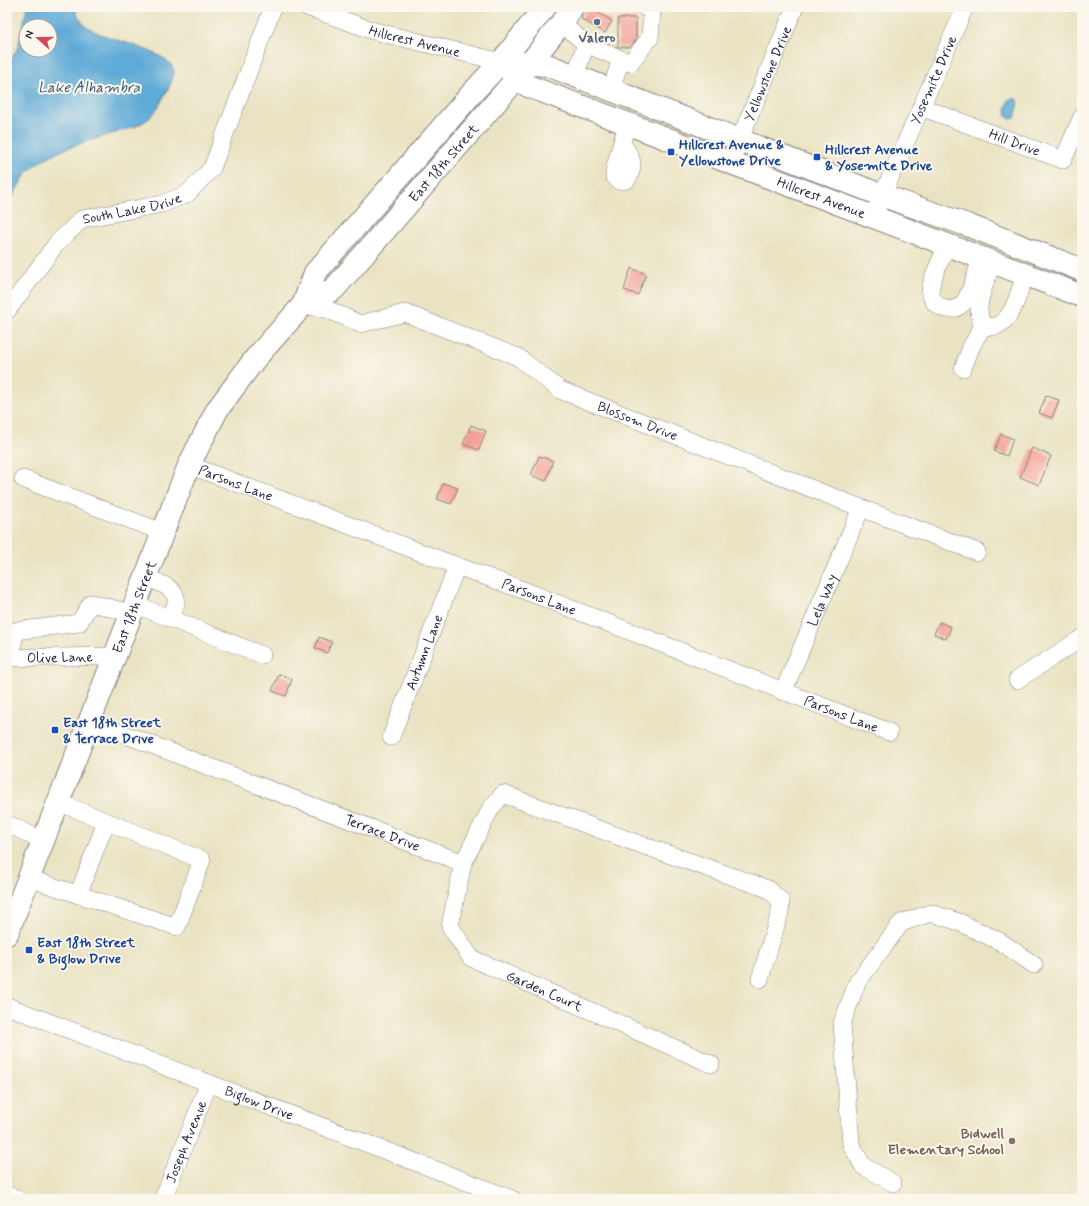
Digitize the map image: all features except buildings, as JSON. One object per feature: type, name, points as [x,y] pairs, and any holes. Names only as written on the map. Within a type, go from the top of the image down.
[{"type":"main road","name":"East 18th Street","points":[[303,305],[315,273],[501,62],[545,7]]},
{"type":"main road","name":"East 18th Street","points":[[7,934],[189,464],[217,410],[254,360],[303,305],[334,289],[524,70],[566,15]]},
{"type":"main road","name":"Hillcrest Avenue","points":[[501,62],[524,70],[547,64],[881,195],[967,225],[1082,270]]},
{"type":"main road","name":"Hillcrest Avenue","points":[[524,70],[528,86],[1082,296]]},
{"type":"street","name":"South Lake Drive","points":[[7,311],[57,243],[82,219],[162,204],[187,194],[212,168],[273,7]]},
{"type":"street","name":"Hillcrest Avenue","points":[[307,7],[374,31],[501,62]]},
{"type":"street","points":[[566,15],[586,44],[630,63],[650,38],[652,11],[644,7]]},
{"type":"street","name":"Yellowstone Drive","points":[[730,163],[795,7]]},
{"type":"street","name":"Yosemite Drive","points":[[873,217],[881,195],[965,7]]},
{"type":"street","points":[[575,76],[586,44]]},
{"type":"street","points":[[611,90],[621,59]]},
{"type":"street","name":"Hill Drive","points":[[921,107],[1063,160],[1082,117]]},
{"type":"street","points":[[622,144],[627,124]]},
{"type":"street","points":[[947,245],[930,286],[931,295],[934,300],[938,305],[944,308],[951,310],[958,308],[966,299],[987,260]]},
{"type":"street","points":[[983,326],[979,318],[978,306],[987,260]]},
{"type":"street","points":[[983,326],[995,326],[1007,320],[1015,304],[1025,275]]},
{"type":"street","name":"Blossom Drive","points":[[303,305],[329,310],[360,324],[405,313],[518,357],[560,390],[977,552]]},
{"type":"street","points":[[963,368],[972,345],[983,326]]},
{"type":"street","name":"Parsons Lane","points":[[189,464],[552,601],[889,732]]},
{"type":"street","points":[[23,479],[162,532]]},
{"type":"street","name":"Lela Way","points":[[784,692],[861,508]]},
{"type":"street","name":"Autumn Lane","points":[[391,737],[457,566]]},
{"type":"street","points":[[145,577],[170,588],[175,595],[176,603],[170,618]]},
{"type":"street","points":[[9,658],[15,631],[79,623],[91,603],[132,609],[170,618],[262,655]]},
{"type":"street","points":[[1017,680],[1082,638]]},
{"type":"street","name":"Olive Lane","points":[[9,658],[114,656]]},
{"type":"street","name":"Terrace Drive","points":[[89,721],[463,863]]},
{"type":"street","points":[[463,863],[491,808],[503,794],[768,889],[781,901],[780,912],[760,979]]},
{"type":"street","points":[[28,878],[177,927],[202,860],[58,802]]},
{"type":"street","points":[[78,895],[106,822]]},
{"type":"street","points":[[10,826],[43,841]]},
{"type":"street","name":"Garden Court","points":[[463,863],[450,926],[470,958],[711,1064]]},
{"type":"street","points":[[893,1183],[863,1166],[851,1144],[842,1023],[857,984],[901,923],[931,913],[959,922],[1001,942],[1034,965]]},
{"type":"street","name":"Biglow Drive","points":[[7,1006],[512,1199]]},
{"type":"street","name":"Joseph Avenue","points":[[163,1199],[209,1083]]},
{"type":"street","points":[[7,1195],[17,1199]]},
{"type":"water","name":"Lake Alhambra","points":[[27,7],[74,7],[80,20],[87,27],[98,33],[152,52],[164,58],[171,65],[174,73],[171,83],[159,105],[146,121],[134,127],[94,139],[52,155],[31,169],[7,202],[7,67],[18,47],[18,58],[58,58],[58,18],[25,18]]},
{"type":"water","points":[[1011,98],[1016,99],[1019,103],[1015,118],[1011,119],[1007,117],[1006,109]]},
{"type":"place","name":"Valero","points":[[597,22]]},
{"type":"place","name":"Hillcrest Avenue & Yellowstone Drive","points":[[671,152]]},
{"type":"place","name":"Hillcrest Avenue & Yosemite Drive","points":[[817,157]]},
{"type":"place","name":"East 18th Street & Terrace Drive","points":[[55,730]]},
{"type":"place","name":"East 18th Street & Biglow Drive","points":[[29,950]]},
{"type":"place","name":"Bidwell Elementary School","points":[[1012,1141]]}]
